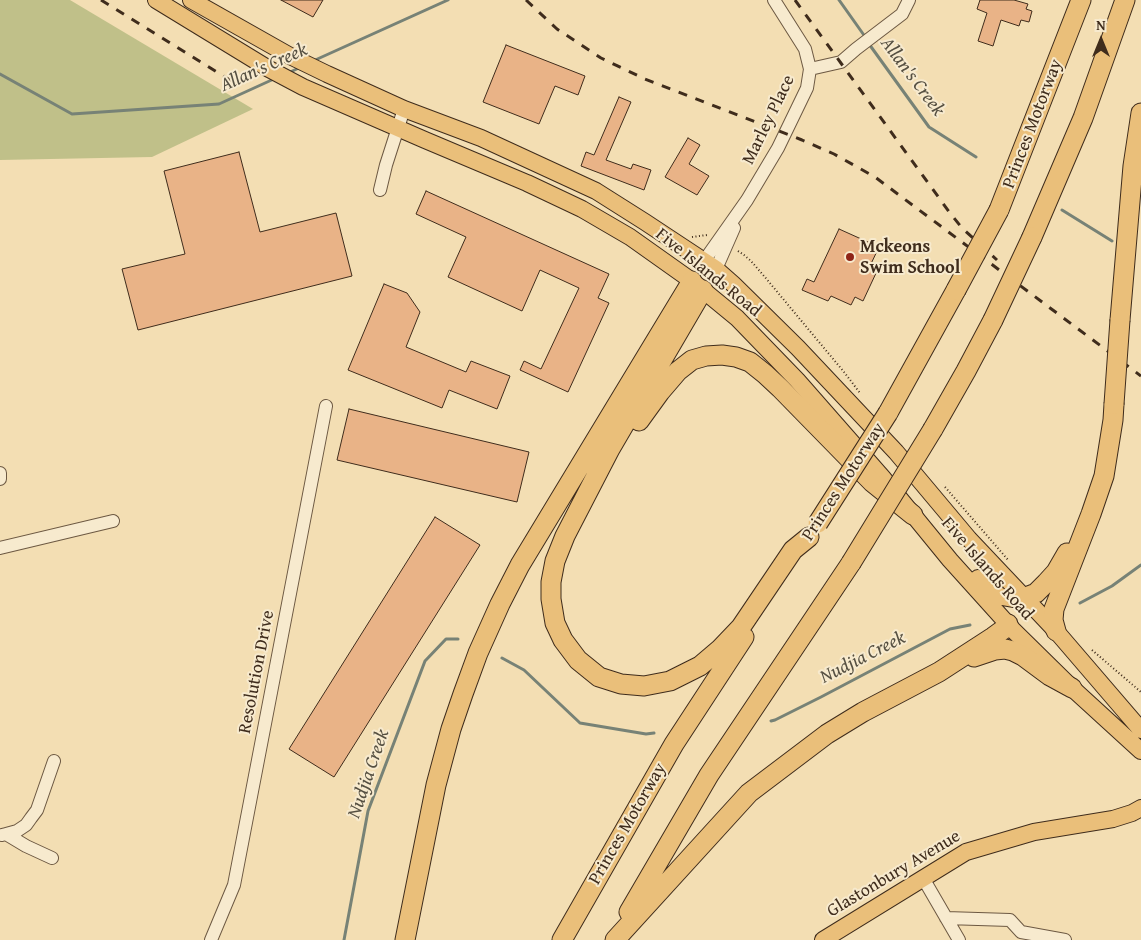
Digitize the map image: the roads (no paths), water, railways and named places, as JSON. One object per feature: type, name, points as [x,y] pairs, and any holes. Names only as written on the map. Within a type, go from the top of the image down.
[{"type":"highway","name":"Princes Motorway","points":[[562,940],[674,744],[888,413],[956,290],[999,210],[1081,0]]},
{"type":"highway","points":[[614,940],[709,775],[851,562],[966,371],[993,320],[1032,237],[1084,118],[1125,0]]},
{"type":"highway","points":[[1056,631],[1053,624],[1053,613],[1104,476],[1114,404],[1132,166],[1141,113]]},
{"type":"highway","points":[[698,286],[610,449],[565,536],[555,560],[551,582],[551,599],[555,623],[563,640],[578,660],[599,677],[621,684],[644,686],[670,681],[700,666],[720,650],[741,627],[793,550],[814,530]]},
{"type":"highway","points":[[405,940],[436,785],[451,729],[462,694],[500,604],[520,565],[698,286]]},
{"type":"highway","points":[[595,480],[612,463],[646,410],[678,371],[692,360],[706,356],[722,355],[750,362],[765,374],[872,482],[913,515]]},
{"type":"highway","points":[[1018,598],[1036,593],[1052,577],[1091,514]]},
{"type":"highway","points":[[614,940],[749,793],[827,734],[863,712],[939,672],[993,637],[1008,624]]},
{"type":"highway","points":[[939,672],[990,651],[1005,649],[1023,656],[1072,688]]},
{"type":"main road","name":"Five Islands Road","points":[[156,0],[269,70],[303,87],[582,209],[630,237],[698,286],[737,318],[797,380],[876,470],[950,560],[1008,624],[1072,688],[1141,751]]},
{"type":"main road","name":"Five Islands Road","points":[[191,0],[326,74],[404,109],[481,138],[596,191],[710,265],[733,284],[798,348],[896,452],[1018,598],[1056,631],[1141,730]]},
{"type":"main road","points":[[698,286],[710,265]]},
{"type":"main road","points":[[935,541],[992,591],[1002,597],[1018,598],[1008,624]]},
{"type":"main road","name":"Glastonbury Avenue","points":[[823,940],[966,852],[1034,832],[1104,821],[1123,816],[1141,808]]},
{"type":"main road","name":"Glastonbury Avenue","points":[[1104,821],[1141,820]]},
{"type":"street","name":"Marley Place","points":[[710,265],[778,148],[807,88],[810,70],[806,49],[774,0]]},
{"type":"street","points":[[810,70],[841,62],[902,14],[909,0]]},
{"type":"street","points":[[380,190],[404,109]]},
{"type":"street","name":"Resolution Drive","points":[[211,940],[234,885],[326,406]]},
{"type":"street","points":[[0,473],[0,478]]},
{"type":"street","points":[[0,548],[113,521]]},
{"type":"street","points":[[3,835],[16,831],[26,825],[37,810],[54,761]]},
{"type":"street","points":[[3,835],[52,858]]},
{"type":"street","points":[[923,878],[959,940]]},
{"type":"street","points":[[946,918],[1010,920],[1021,932],[1065,940]]},
{"type":"waterway","name":"Allan's Creek","points":[[313,61],[448,0]]},
{"type":"waterway","name":"Allan's Creek","points":[[839,0],[866,38]]},
{"type":"waterway","name":"Allan's Creek","points":[[869,44],[929,127],[976,157]]},
{"type":"waterway","name":"Allan's Creek","points":[[288,73],[301,67]]},
{"type":"waterway","name":"Allan's Creek","points":[[0,74],[72,114],[219,104],[276,78]]},
{"type":"waterway","name":"Allan's Creek","points":[[1062,210],[1112,241]]},
{"type":"waterway","name":"Nudjia Creek","points":[[1080,603],[1112,586],[1141,565]]},
{"type":"waterway","name":"Nudjia Creek","points":[[771,721],[821,697],[950,629],[970,625]]},
{"type":"waterway","name":"Nudjia Creek","points":[[344,940],[368,811],[425,661],[446,639],[458,639]]},
{"type":"waterway","name":"Nudjia Creek","points":[[502,658],[524,670],[580,723],[646,734],[654,733]]},
{"type":"railway","points":[[101,0],[233,82]]},
{"type":"railway","points":[[526,0],[557,29],[601,58],[645,79],[802,140],[834,154],[875,177],[1141,376]]},
{"type":"railway","points":[[795,0],[950,213],[962,228],[997,260]]},
{"type":"place","name":"Mckeons Swim School","points":[[850,257]]}]
